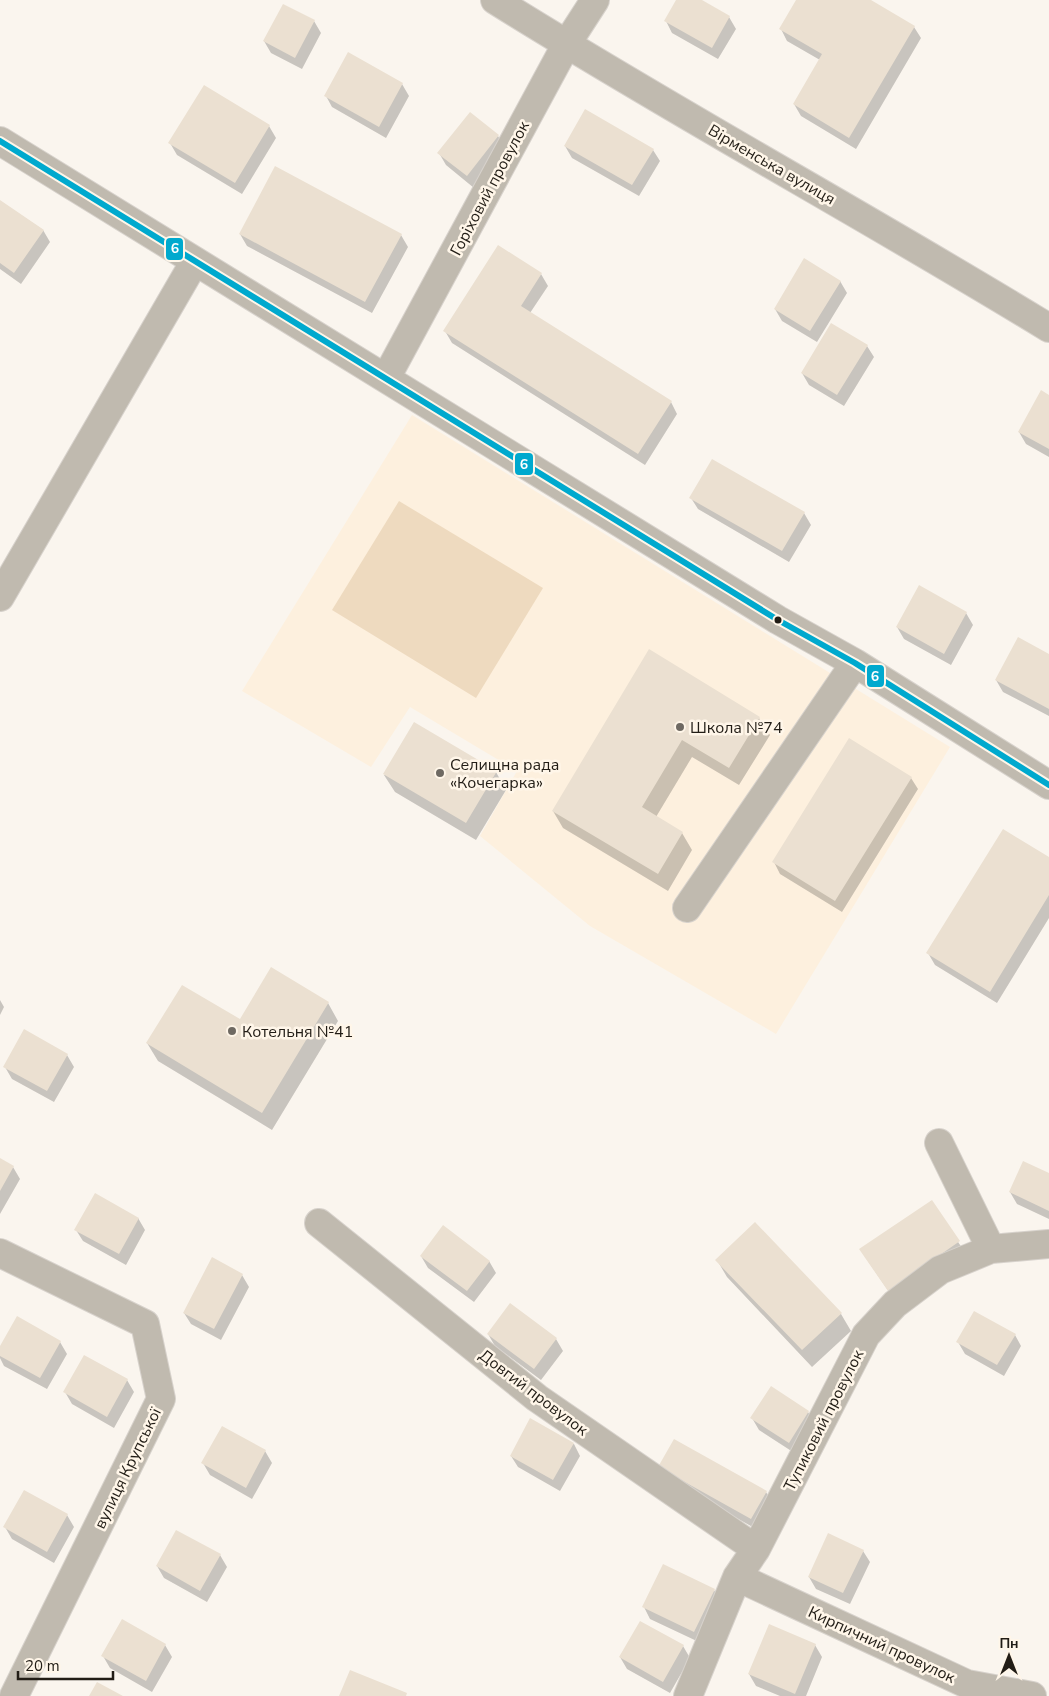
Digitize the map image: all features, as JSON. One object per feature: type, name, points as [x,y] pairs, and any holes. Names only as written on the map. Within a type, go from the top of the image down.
[{"type":"street","name":"Вірменська вулиця","points":[[496,0],[566,44],[959,273],[1049,328]]},
{"type":"street","name":"Горіховий провулок","points":[[386,378],[566,44],[595,0]]},
{"type":"street","points":[[0,141],[778,620],[855,663],[1049,785]]},
{"type":"street","points":[[0,597],[195,261]]},
{"type":"street","points":[[687,908],[855,663]]},
{"type":"street","points":[[939,1143],[991,1249]]},
{"type":"street","name":"Довгий провулок","points":[[319,1223],[537,1398],[756,1549]]},
{"type":"street","name":"Тупиковий провулок","points":[[688,1696],[737,1578],[756,1549],[866,1335],[894,1304],[940,1270],[991,1249],[1049,1244]]},
{"type":"street","name":"вулиця Крупської","points":[[0,1253],[144,1324],[161,1399],[14,1696]]},
{"type":"street","name":"Кирпичний провулок","points":[[737,1578],[968,1684],[1032,1696]]},
{"type":"shaded area","name":"Школа №74","points":[[412,415],[950,747],[776,1034],[590,926],[480,836],[517,771],[410,707],[371,767],[242,691]]},
{"type":"shaded area","points":[[399,501],[543,588],[476,698],[332,610]]},
{"type":"building","points":[[676,0],[702,0],[730,16],[712,48],[664,21]]},
{"type":"building","points":[[796,0],[871,0],[915,26],[849,138],[793,104],[822,54],[779,29]]},
{"type":"building","points":[[283,4],[315,20],[295,58],[263,41]]},
{"type":"building","points":[[348,52],[403,83],[379,127],[324,96]]},
{"type":"building","points":[[204,85],[270,125],[235,183],[168,143]]},
{"type":"building","points":[[585,109],[654,149],[632,185],[564,146]]},
{"type":"building","points":[[470,112],[499,135],[467,176],[437,153]]},
{"type":"building","points":[[275,166],[402,234],[365,302],[239,234]]},
{"type":"building","points":[[0,200],[44,230],[14,273],[0,263]]},
{"type":"building","points":[[498,245],[542,273],[521,306],[672,401],[638,454],[443,331]]},
{"type":"building","points":[[804,258],[841,281],[810,331],[774,309]]},
{"type":"building","points":[[831,323],[868,345],[837,395],[801,373]]},
{"type":"building","points":[[1041,390],[1049,395],[1049,449],[1018,432]]},
{"type":"building","points":[[712,459],[805,512],[782,551],[689,498]]},
{"type":"building","points":[[919,585],[967,612],[944,654],[896,627]]},
{"type":"building","points":[[1018,637],[1049,654],[1049,709],[995,680]]},
{"type":"building","points":[[649,649],[760,717],[729,768],[682,740],[642,807],[683,832],[658,874],[552,811]]},
{"type":"building","name":"Селищна рада «Кочегарка»","points":[[414,722],[497,771],[466,823],[383,774]]},
{"type":"building","points":[[849,738],[912,777],[835,901],[772,862]]},
{"type":"building","points":[[1003,829],[1049,857],[1049,895],[990,992],[926,953]]},
{"type":"building","name":"Котельня №41","points":[[271,967],[329,1002],[262,1113],[146,1043],[182,985],[240,1019]]},
{"type":"building","points":[[24,1029],[68,1054],[47,1091],[3,1067]]},
{"type":"building","points":[[0,1158],[14,1166],[0,1191]]},
{"type":"building","points":[[1023,1161],[1049,1173],[1049,1211],[1009,1192]]},
{"type":"building","points":[[95,1193],[139,1218],[119,1254],[74,1230]]},
{"type":"building","points":[[932,1200],[960,1241],[888,1291],[859,1249]]},
{"type":"building","points":[[755,1222],[842,1313],[802,1350],[715,1260]]},
{"type":"building","points":[[443,1225],[490,1261],[467,1291],[420,1256]]},
{"type":"building","points":[[212,1257],[243,1274],[214,1329],[183,1313]]},
{"type":"building","points":[[510,1303],[557,1338],[534,1369],[487,1334]]},
{"type":"building","points":[[974,1311],[1016,1334],[997,1365],[956,1342]]},
{"type":"building","points":[[17,1316],[61,1341],[40,1378],[0,1356],[0,1346]]},
{"type":"building","points":[[84,1355],[128,1379],[107,1417],[63,1392]]},
{"type":"building","points":[[771,1386],[809,1411],[789,1443],[750,1418]]},
{"type":"building","points":[[530,1418],[574,1443],[553,1480],[510,1456]]},
{"type":"building","points":[[222,1426],[266,1450],[246,1488],[201,1463]]},
{"type":"building","points":[[674,1439],[767,1491],[751,1519],[658,1467]]},
{"type":"building","points":[[24,1490],[68,1514],[47,1552],[3,1527]]},
{"type":"building","points":[[176,1530],[221,1554],[200,1591],[156,1566]]},
{"type":"building","points":[[828,1533],[864,1550],[843,1593],[808,1577]]},
{"type":"building","points":[[663,1564],[715,1589],[694,1632],[642,1607]]},
{"type":"building","points":[[122,1619],[166,1644],[146,1681],[101,1656]]},
{"type":"building","points":[[640,1621],[684,1645],[663,1682],[619,1657]]},
{"type":"building","points":[[769,1624],[816,1644],[795,1694],[748,1674]]},
{"type":"building","points":[[350,1670],[407,1693],[406,1696],[339,1696]]},
{"type":"building","points":[[97,1682],[123,1696],[89,1696]]},
{"type":"transit line","name":"6","points":[[0,141],[778,620],[855,663],[1049,785]]},
{"type":"place","name":"Школа №74","points":[[680,727]]},
{"type":"place","name":"Селищна рада «Кочегарка»","points":[[440,773]]},
{"type":"place","name":"Котельня №41","points":[[232,1031]]}]
